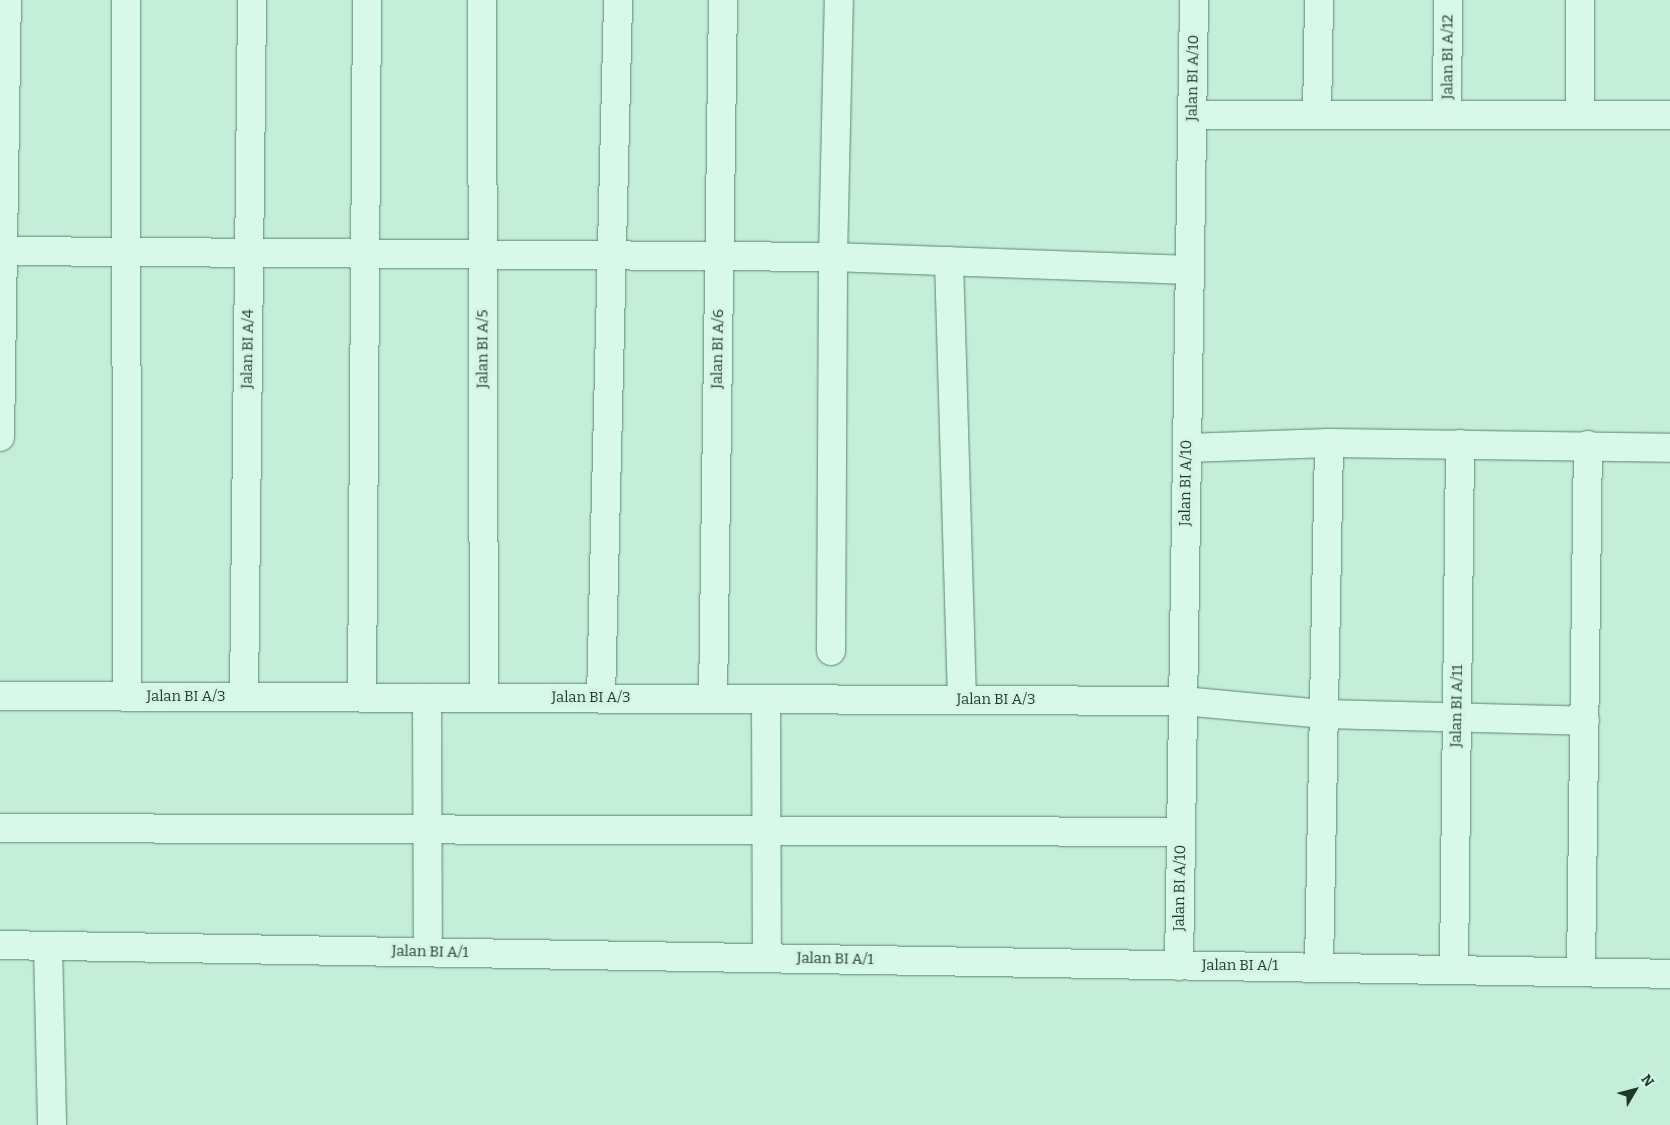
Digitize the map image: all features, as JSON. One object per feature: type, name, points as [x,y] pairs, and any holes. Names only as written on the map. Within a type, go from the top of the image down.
[{"type":"street","points":[[0,437],[7,0]]},
{"type":"street","points":[[126,0],[127,697]]},
{"type":"street","name":"Jalan BI A/4","points":[[244,697],[252,0]]},
{"type":"street","points":[[362,697],[367,0]]},
{"type":"street","name":"Jalan BI A/5","points":[[482,0],[484,698]]},
{"type":"street","points":[[601,698],[618,0]]},
{"type":"street","name":"Jalan BI A/6","points":[[713,699],[723,0]]},
{"type":"street","points":[[831,651],[833,257],[838,0]]},
{"type":"street","name":"Jalan BI A/10","points":[[1178,966],[1194,0]]},
{"type":"street","points":[[1317,115],[1319,0]]},
{"type":"street","name":"Jalan BI A/12","points":[[1448,0],[1448,115]]},
{"type":"street","points":[[1580,0],[1580,115]]},
{"type":"street","points":[[1192,115],[1670,115]]},
{"type":"street","points":[[2,251],[833,257],[1190,270]]},
{"type":"street","points":[[949,261],[962,700]]},
{"type":"street","points":[[1319,966],[1329,442]]},
{"type":"street","points":[[1187,448],[1329,442],[1588,445],[1670,448]]},
{"type":"street","name":"Jalan BI A/11","points":[[1454,968],[1460,444]]},
{"type":"street","points":[[1581,970],[1586,721],[1588,445]]},
{"type":"street","name":"Jalan BI A/3","points":[[0,696],[1183,700],[1324,714],[1586,721]]},
{"type":"street","points":[[427,698],[428,952]]},
{"type":"street","points":[[766,699],[767,958]]},
{"type":"street","points":[[0,828],[1181,832]]},
{"type":"street","name":"Jalan BI A/1","points":[[0,945],[1178,966],[1581,970],[1670,974]]},
{"type":"street","points":[[48,946],[52,1125]]}]
